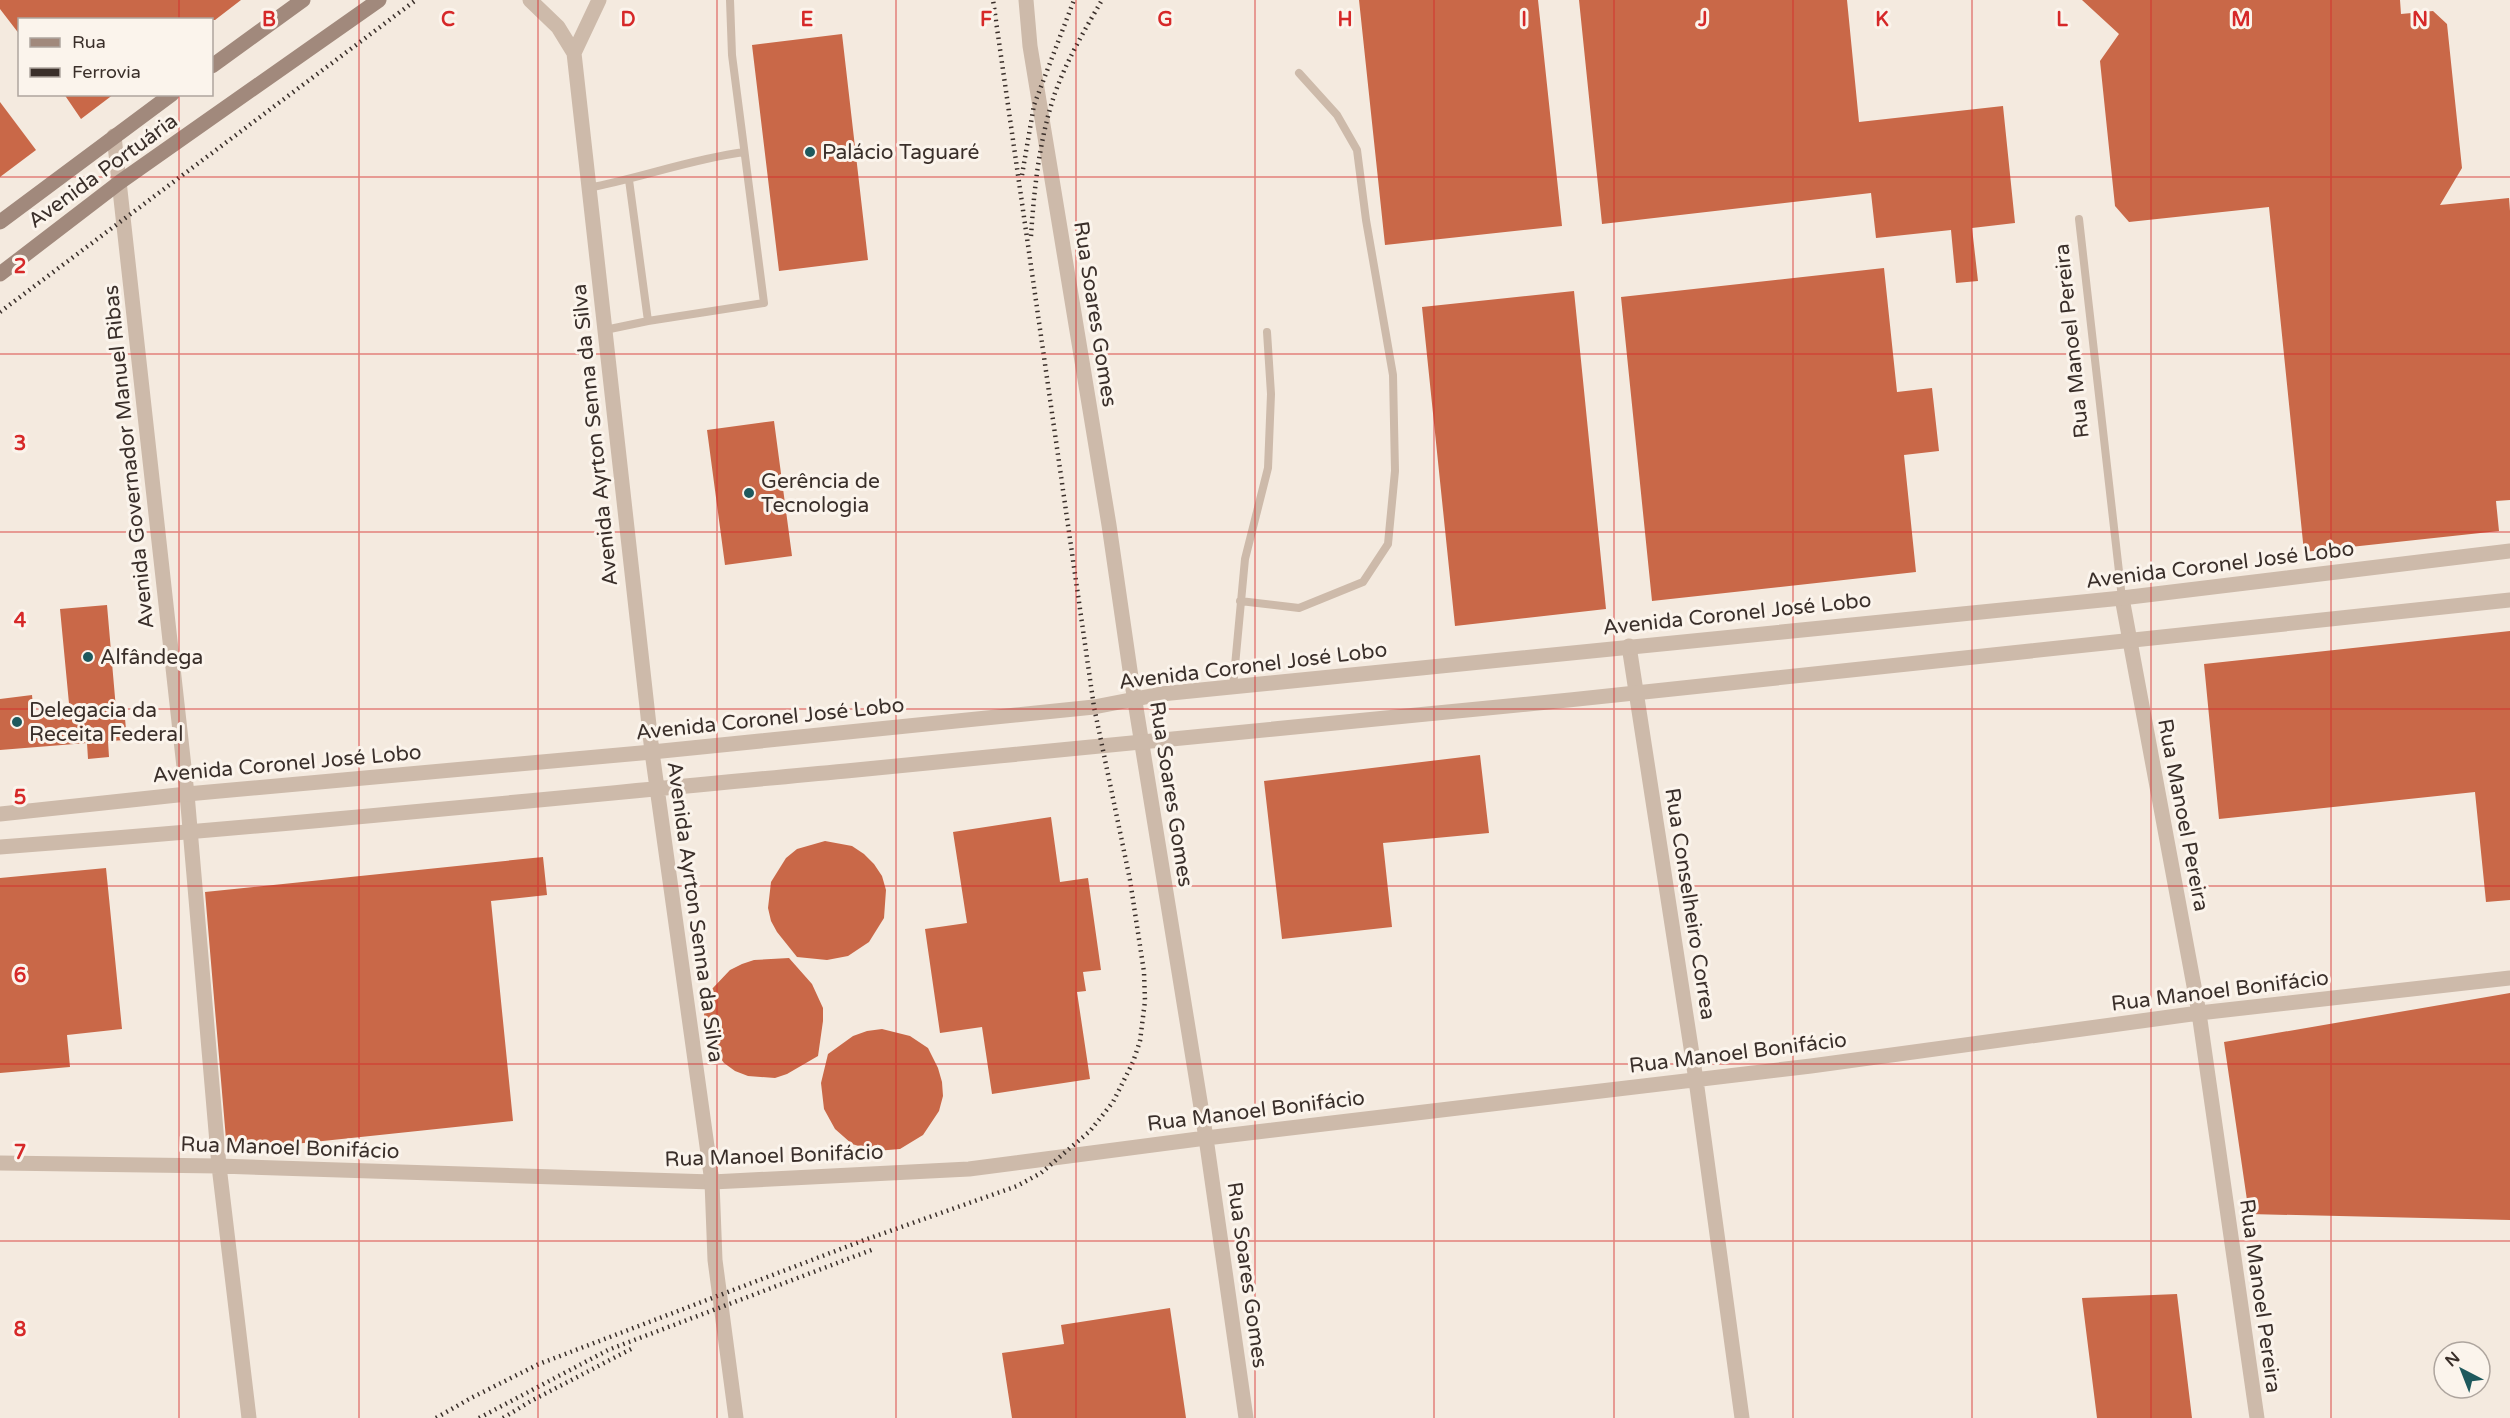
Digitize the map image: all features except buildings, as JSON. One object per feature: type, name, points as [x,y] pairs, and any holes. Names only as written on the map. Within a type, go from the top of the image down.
[{"type":"main road","points":[[213,65],[303,0]]},
{"type":"main road","name":"Avenida Portuária","points":[[0,274],[120,182],[379,0]]},
{"type":"main road","name":"Avenida Portuária","points":[[0,222],[169,96]]},
{"type":"street","name":"Avenida Ayrton Senna da Silva","points":[[530,0],[558,27],[574,53],[656,789],[712,1182],[715,1260],[736,1418]]},
{"type":"street","points":[[574,53],[598,0]]},
{"type":"street","name":"Rua Soares Gomes","points":[[1026,0],[1030,46],[1206,1138],[1246,1418]]},
{"type":"street","name":"Avenida Governador Manuel Ribas","points":[[114,136],[187,794],[219,1166],[249,1418]]},
{"type":"street","name":"Avenida Coronel José Lobo","points":[[0,814],[1094,707],[1134,699],[1233,687],[2122,598],[2510,551]]},
{"type":"street","name":"Rua Manoel Pereira","points":[[2122,598],[2199,1013],[2257,1418]]},
{"type":"street","points":[[0,848],[189,833],[1142,743],[1635,694],[2510,600]]},
{"type":"street","name":"Rua Conselheiro Correa","points":[[1629,646],[1696,1080],[1742,1418]]},
{"type":"street","name":"Rua Manoel Bonifácio","points":[[0,1163],[219,1166],[712,1182],[969,1169],[1206,1138],[1696,1080],[2199,1013],[2510,978]]},
{"type":"lane","points":[[605,330],[764,303],[732,55],[730,0]]},
{"type":"lane","points":[[1240,602],[1299,609],[1363,582],[1388,544],[1395,471],[1393,375],[1366,220],[1357,150],[1337,115],[1299,73]]},
{"type":"lane","points":[[588,188],[629,180],[704,157],[744,152]]},
{"type":"lane","points":[[629,180],[648,321]]},
{"type":"lane","name":"Rua Manoel Pereira","points":[[2079,219],[2122,598]]},
{"type":"lane","points":[[1233,687],[1245,559],[1268,468],[1271,394],[1267,332]]},
{"type":"railway","points":[[0,312],[416,0]]},
{"type":"railway","points":[[436,1418],[539,1364],[867,1239],[1017,1186],[1041,1173],[1090,1131],[1113,1102],[1133,1062],[1140,1041],[1145,1001],[1144,972],[1130,880],[1094,707],[993,0]]},
{"type":"railway","points":[[1022,175],[1034,105],[1074,0]]},
{"type":"railway","points":[[1031,236],[1038,167],[1053,99],[1081,36],[1102,0]]},
{"type":"railway","points":[[479,1418],[608,1350],[874,1249]]},
{"type":"railway","points":[[503,1418],[635,1347]]},
{"type":"place","name":"Palácio Taguaré","points":[[810,152]]},
{"type":"place","name":"Gerência de Tecnologia","points":[[749,493]]},
{"type":"place","name":"Alfândega","points":[[88,657]]},
{"type":"place","name":"Delegacia da Receita Federal","points":[[17,722]]}]
